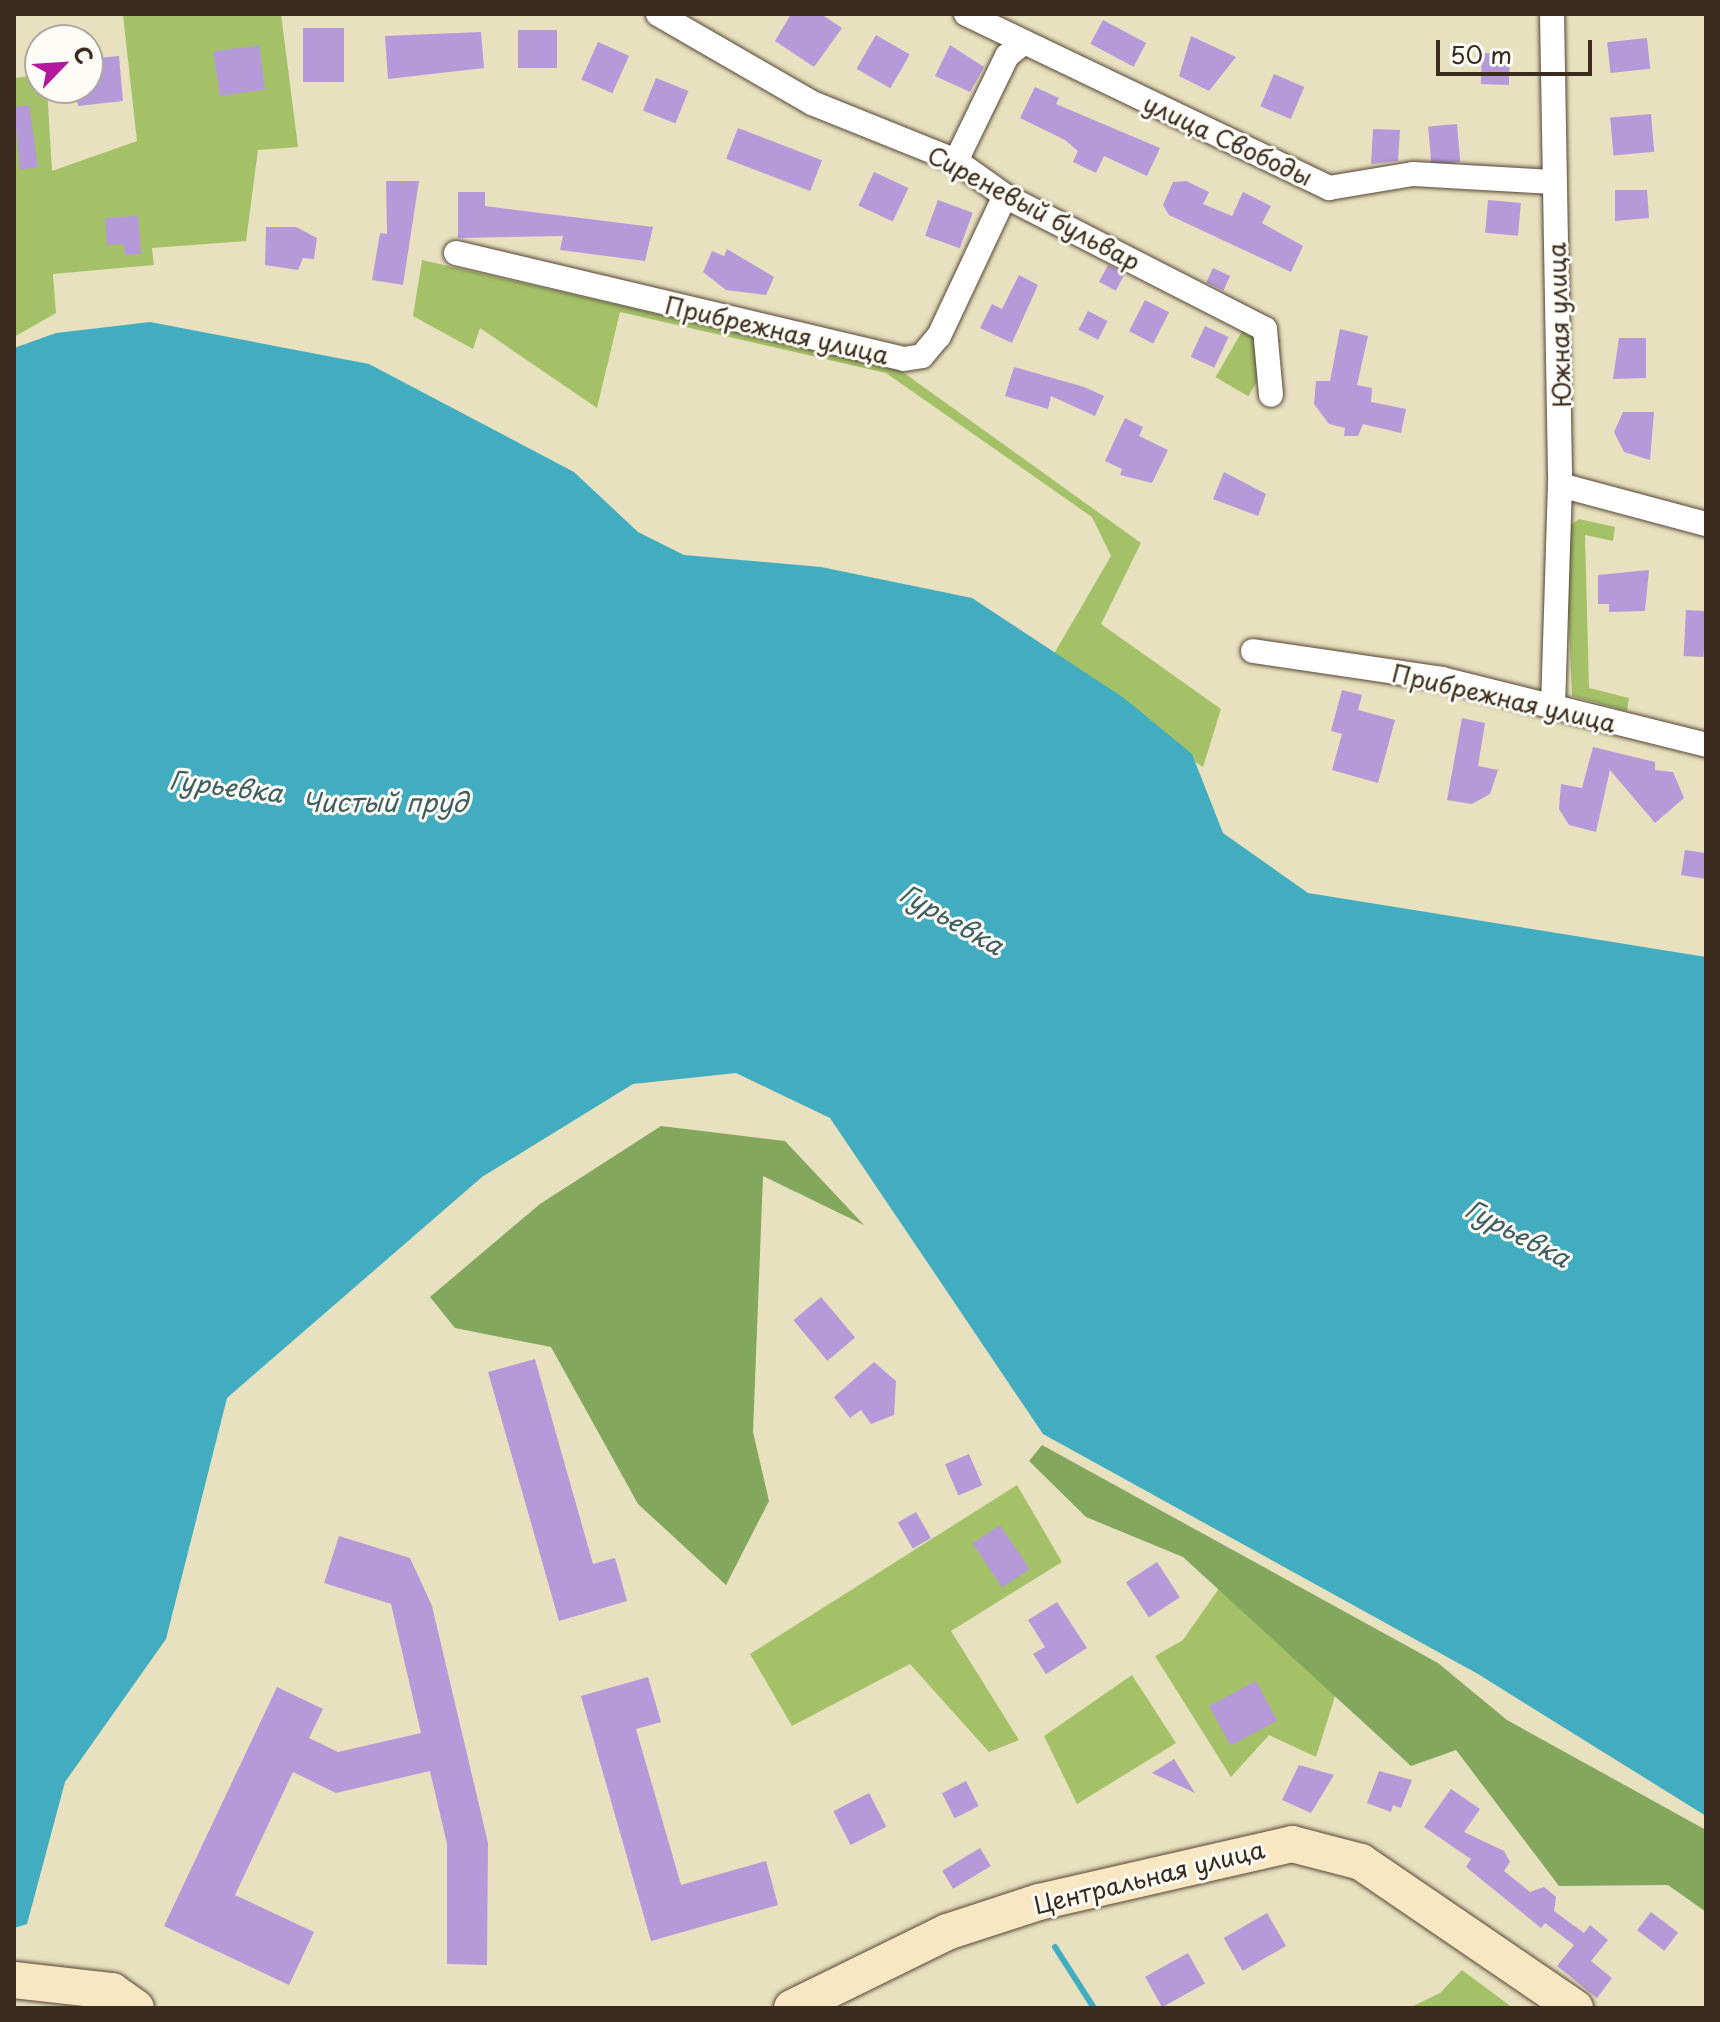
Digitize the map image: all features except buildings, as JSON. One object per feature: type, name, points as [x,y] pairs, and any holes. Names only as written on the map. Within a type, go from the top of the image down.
[{"type":"main road","name":"Центральная улица","points":[[792,2008],[947,1932],[1039,1902],[1292,1844],[1361,1862],[1575,2008]]},
{"type":"main road","points":[[14,1980],[112,1991],[136,2008]]},
{"type":"street","name":"Сиреневый бульвар","points":[[658,14],[812,103],[956,161],[1005,196],[1265,329],[1271,395]]},
{"type":"street","name":"улица Свободы","points":[[966,14],[1329,188],[1413,174],[1553,182]]},
{"type":"street","name":"Южная улица","points":[[1552,14],[1553,182],[1563,343],[1553,707]]},
{"type":"street","points":[[956,161],[1007,56],[1023,43]]},
{"type":"street","name":"Прибрежная улица","points":[[456,253],[904,359],[922,356],[939,336],[1005,196]]},
{"type":"street","points":[[1560,485],[1706,524]]},
{"type":"street","name":"Прибрежная улица","points":[[1253,651],[1442,679],[1706,745]]},
{"type":"green space","points":[[281,14],[298,147],[258,150],[246,241],[152,248],[154,265],[53,274],[56,313],[14,337],[14,78],[24,77],[24,104],[48,104],[52,171],[137,141],[123,15]]},
{"type":"green space","points":[[422,260],[900,370],[1141,543],[1101,624],[1221,709],[1203,767],[1048,664],[1111,556],[1092,517],[886,373],[620,312],[597,408],[480,328],[473,349],[413,316]]},
{"type":"green space","points":[[1248,321],[1281,340],[1248,396],[1216,377]]},
{"type":"green space","points":[[1579,519],[1615,527],[1613,541],[1585,535],[1589,688],[1629,698],[1627,711],[1572,696],[1568,603],[1571,525]]},
{"type":"green space","points":[[661,1126],[785,1141],[864,1225],[763,1176],[753,1432],[769,1501],[726,1585],[638,1504],[551,1347],[455,1328],[430,1297],[540,1204]]},
{"type":"green space","points":[[1042,1445],[1438,1663],[1507,1720],[1706,1830],[1706,1912],[1668,1885],[1559,1886],[1456,1750],[1411,1766],[1183,1557],[1086,1517],[1029,1461]]},
{"type":"green space","points":[[1017,1485],[1062,1562],[951,1631],[1019,1740],[989,1752],[910,1664],[792,1726],[750,1654]]},
{"type":"green space","points":[[1229,1574],[1336,1693],[1316,1757],[1269,1735],[1231,1777],[1155,1656],[1183,1640]]},
{"type":"green space","points":[[1132,1675],[1176,1743],[1077,1804],[1044,1736]]},
{"type":"green space","points":[[1462,1970],[1513,2008],[1409,2008],[1440,1993]]},
{"type":"water","name":"Чистый пруд","points":[[150,322],[369,364],[574,472],[638,532],[684,555],[821,567],[972,598],[1124,698],[1192,754],[1223,833],[1308,893],[1706,957],[1706,1816],[1478,1674],[1043,1434],[830,1118],[736,1073],[633,1084],[482,1177],[227,1398],[166,1639],[65,1782],[27,1924],[14,1928],[14,348],[56,333]]},
{"type":"waterway","points":[[1055,1947],[1094,2008]]},
{"type":"water label","name":"Гурьевка","points":[[226,786]]},
{"type":"water label","name":"Гурьевка","points":[[952,919]]},
{"type":"water label","name":"Гурьевка","points":[[1518,1233]]}]
